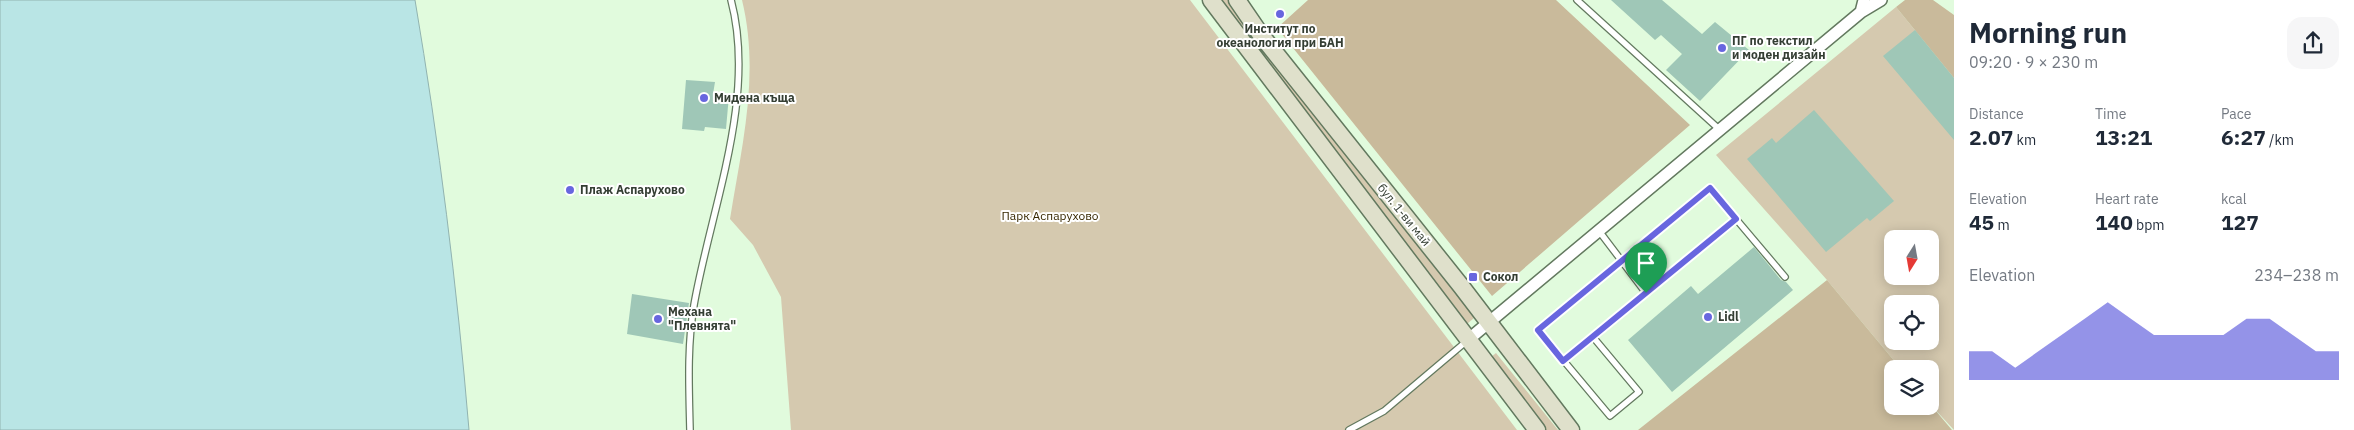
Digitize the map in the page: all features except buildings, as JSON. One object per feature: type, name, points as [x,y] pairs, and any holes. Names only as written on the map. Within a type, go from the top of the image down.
[{"type":"main road","name":"бул. 1-ви май","points":[[1211,0],[1537,430]]},
{"type":"main road","name":"бул. 1-ви май","points":[[1237,0],[1261,35],[1461,286],[1571,430]]},
{"type":"street","points":[[1861,12],[1864,0]]},
{"type":"street","points":[[1469,339],[1861,12],[1881,0]]},
{"type":"lane","points":[[690,430],[688,362],[694,306],[728,154],[738,92],[738,26],[731,0]]},
{"type":"lane","points":[[1577,0],[1720,130]]},
{"type":"lane","points":[[1593,337],[1639,392],[1610,416],[1538,330],[1710,188],[1785,277]]},
{"type":"lane","points":[[1563,361],[1736,219]]},
{"type":"lane","points":[[1599,231],[1646,293]]},
{"type":"lane","points":[[1349,430],[1384,411],[1469,339]]},
{"type":"green space","name":"Парк Аспарухово","points":[[742,0],[1190,0],[1517,430],[791,430],[781,297],[753,245],[730,219],[744,137],[749,82],[747,28]]},
{"type":"green space","points":[[1212,0],[1237,0],[1480,313],[1461,329]]},
{"type":"green space","points":[[1896,7],[1954,78],[1954,430],[1939,414],[1939,360],[1894,360],[1885,350],[1939,350],[1939,295],[1884,295],[1884,349],[1827,280],[1716,155]]},
{"type":"green space","points":[[1496,353],[1558,430],[1545,430],[1491,357]]},
{"type":"shaded area","points":[[1308,0],[1556,0],[1690,125],[1492,296],[1277,28]]},
{"type":"shaded area","points":[[1905,0],[1933,0],[1954,15],[1954,78],[1896,7]]},
{"type":"shaded area","points":[[1827,280],[1894,360],[1884,360],[1884,415],[1939,415],[1952,430],[1638,430]]},
{"type":"water","points":[[0,0],[415,0],[446,214],[469,430],[0,430]]},
{"type":"place","name":"Институт по океанология при БАН","points":[[1280,14]]},
{"type":"place","name":"ПГ по текстил и моден дизайн","points":[[1722,48]]},
{"type":"place","name":"Мидена къща","points":[[704,98]]},
{"type":"place","name":"Плаж Аспарухово","points":[[570,190]]},
{"type":"place","name":"Сокол","points":[[1473,277]]},
{"type":"place","name":"Lidl","points":[[1708,317]]},
{"type":"place","name":"Механа \"Плевнята\"","points":[[658,319]]},
{"type":"route","points":[[1710,188],[1736,219],[1646,293],[1563,361],[1538,330],[1710,188]]}]
